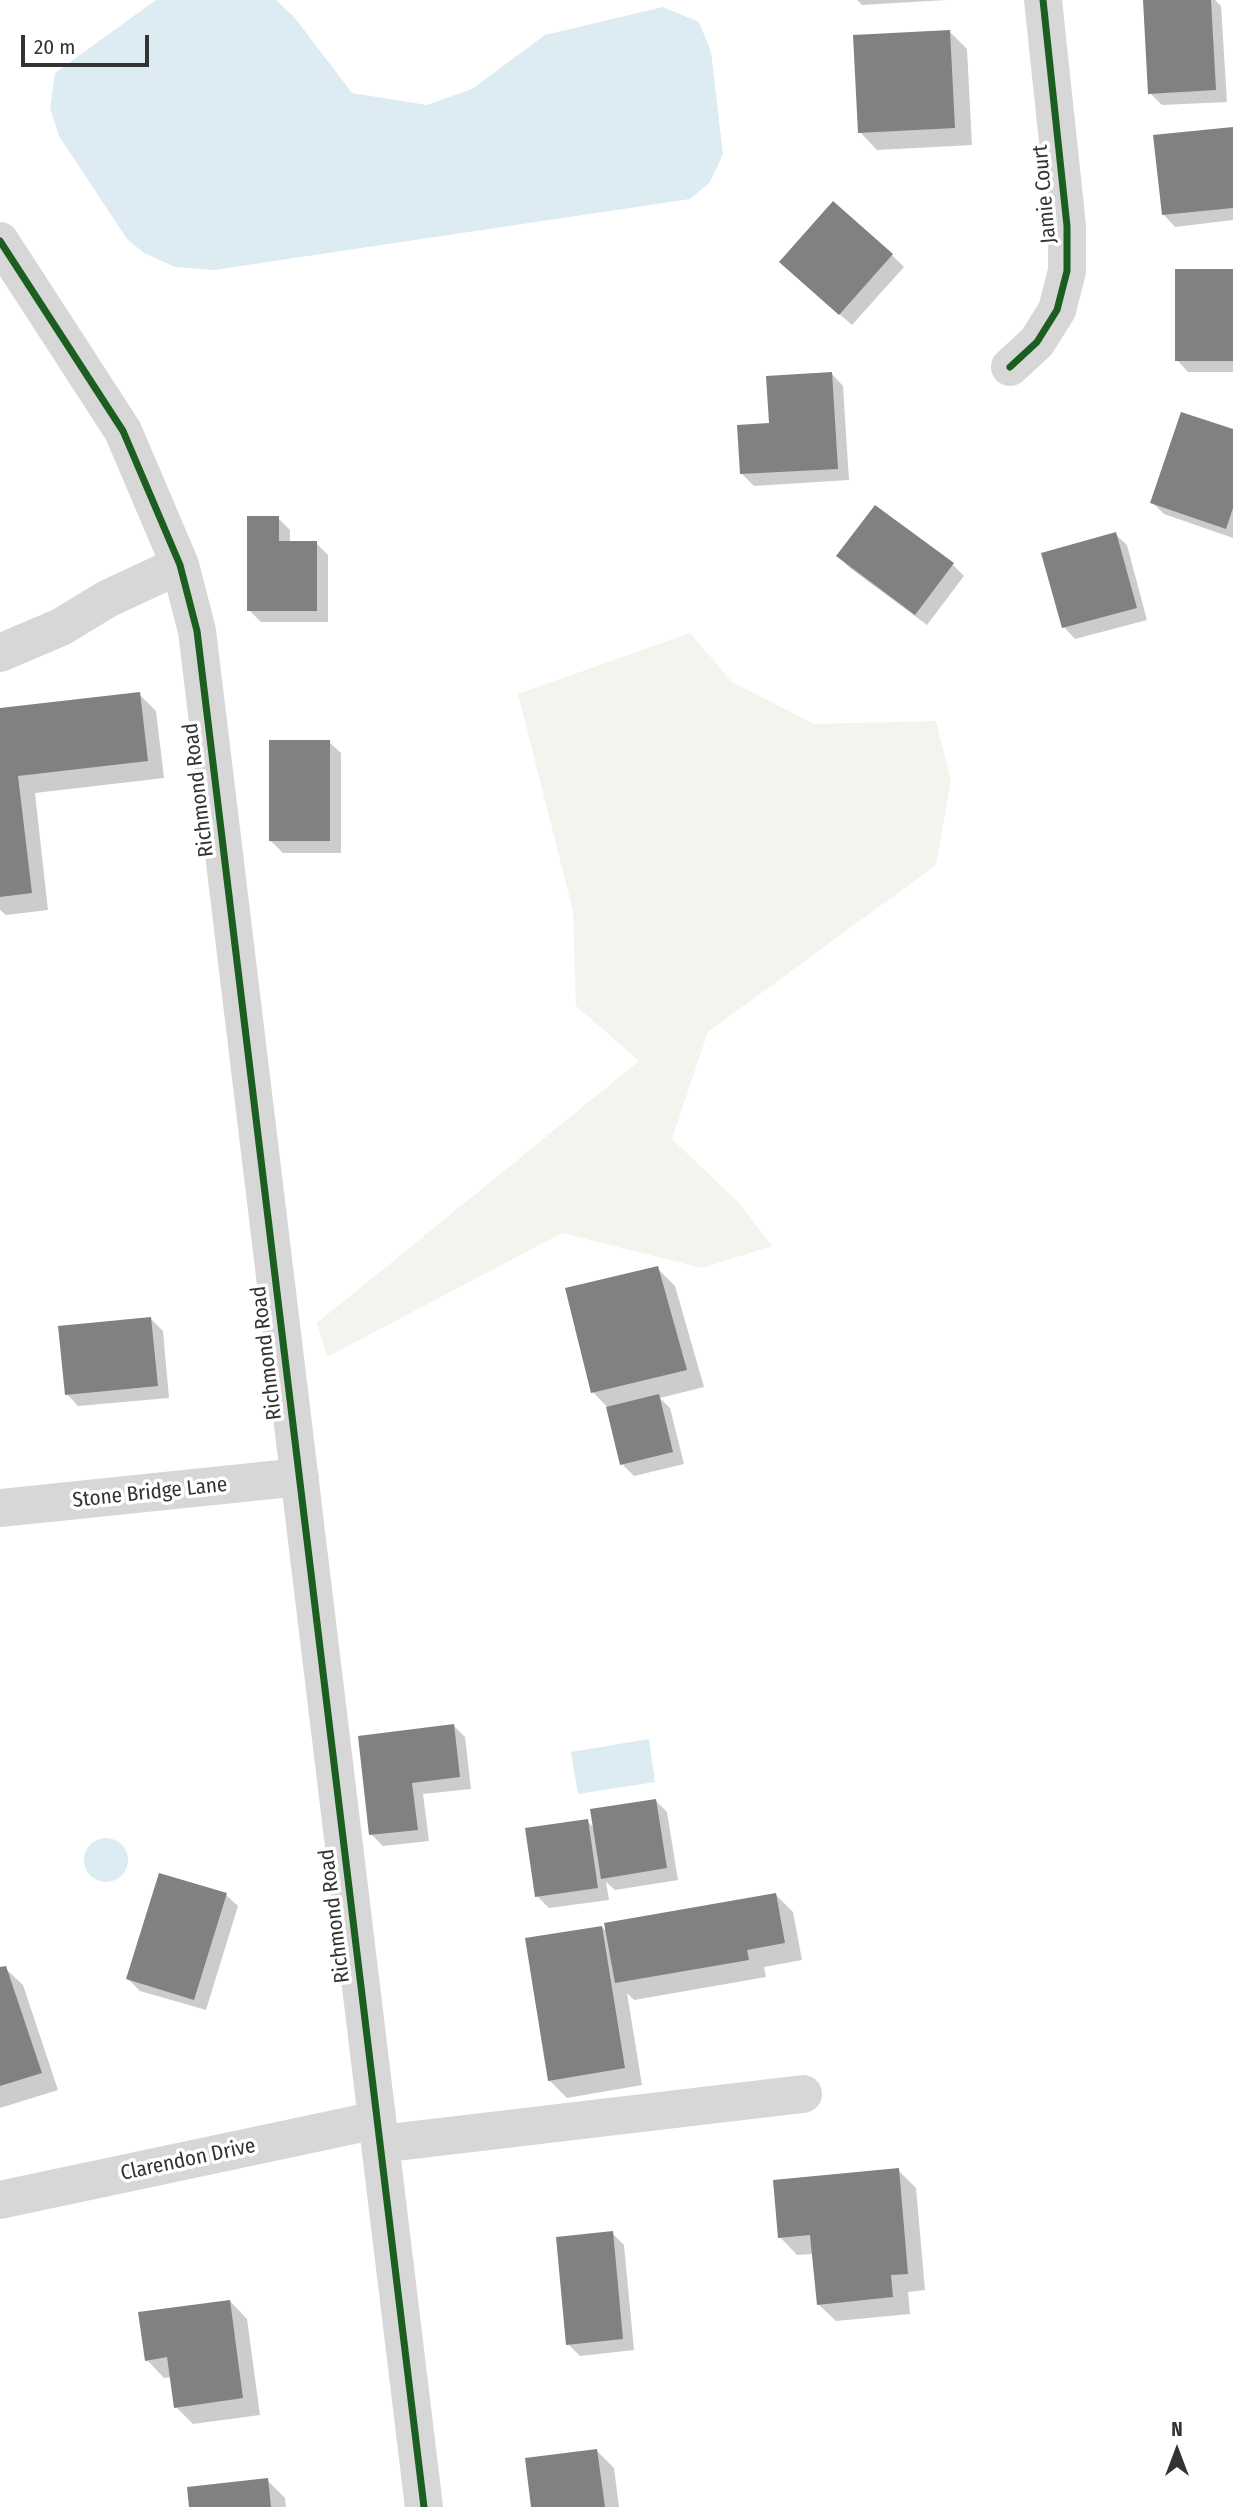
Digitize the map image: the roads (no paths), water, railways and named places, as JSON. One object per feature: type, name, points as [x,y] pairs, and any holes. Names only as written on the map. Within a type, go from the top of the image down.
[{"type":"street","name":"Jamie Court","points":[[1010,367],[1037,342],[1057,310],[1067,271],[1067,226],[1043,0]]},
{"type":"street","name":"Richmond Road","points":[[0,241],[123,431],[180,565],[197,631],[424,2507]]},
{"type":"street","points":[[0,653],[61,627],[107,599],[180,565]]},
{"type":"street","name":"Stone Bridge Lane","points":[[0,1508],[300,1477]]},
{"type":"street","name":"Clarendon Drive","points":[[0,2200],[378,2132],[803,2094]]}]
